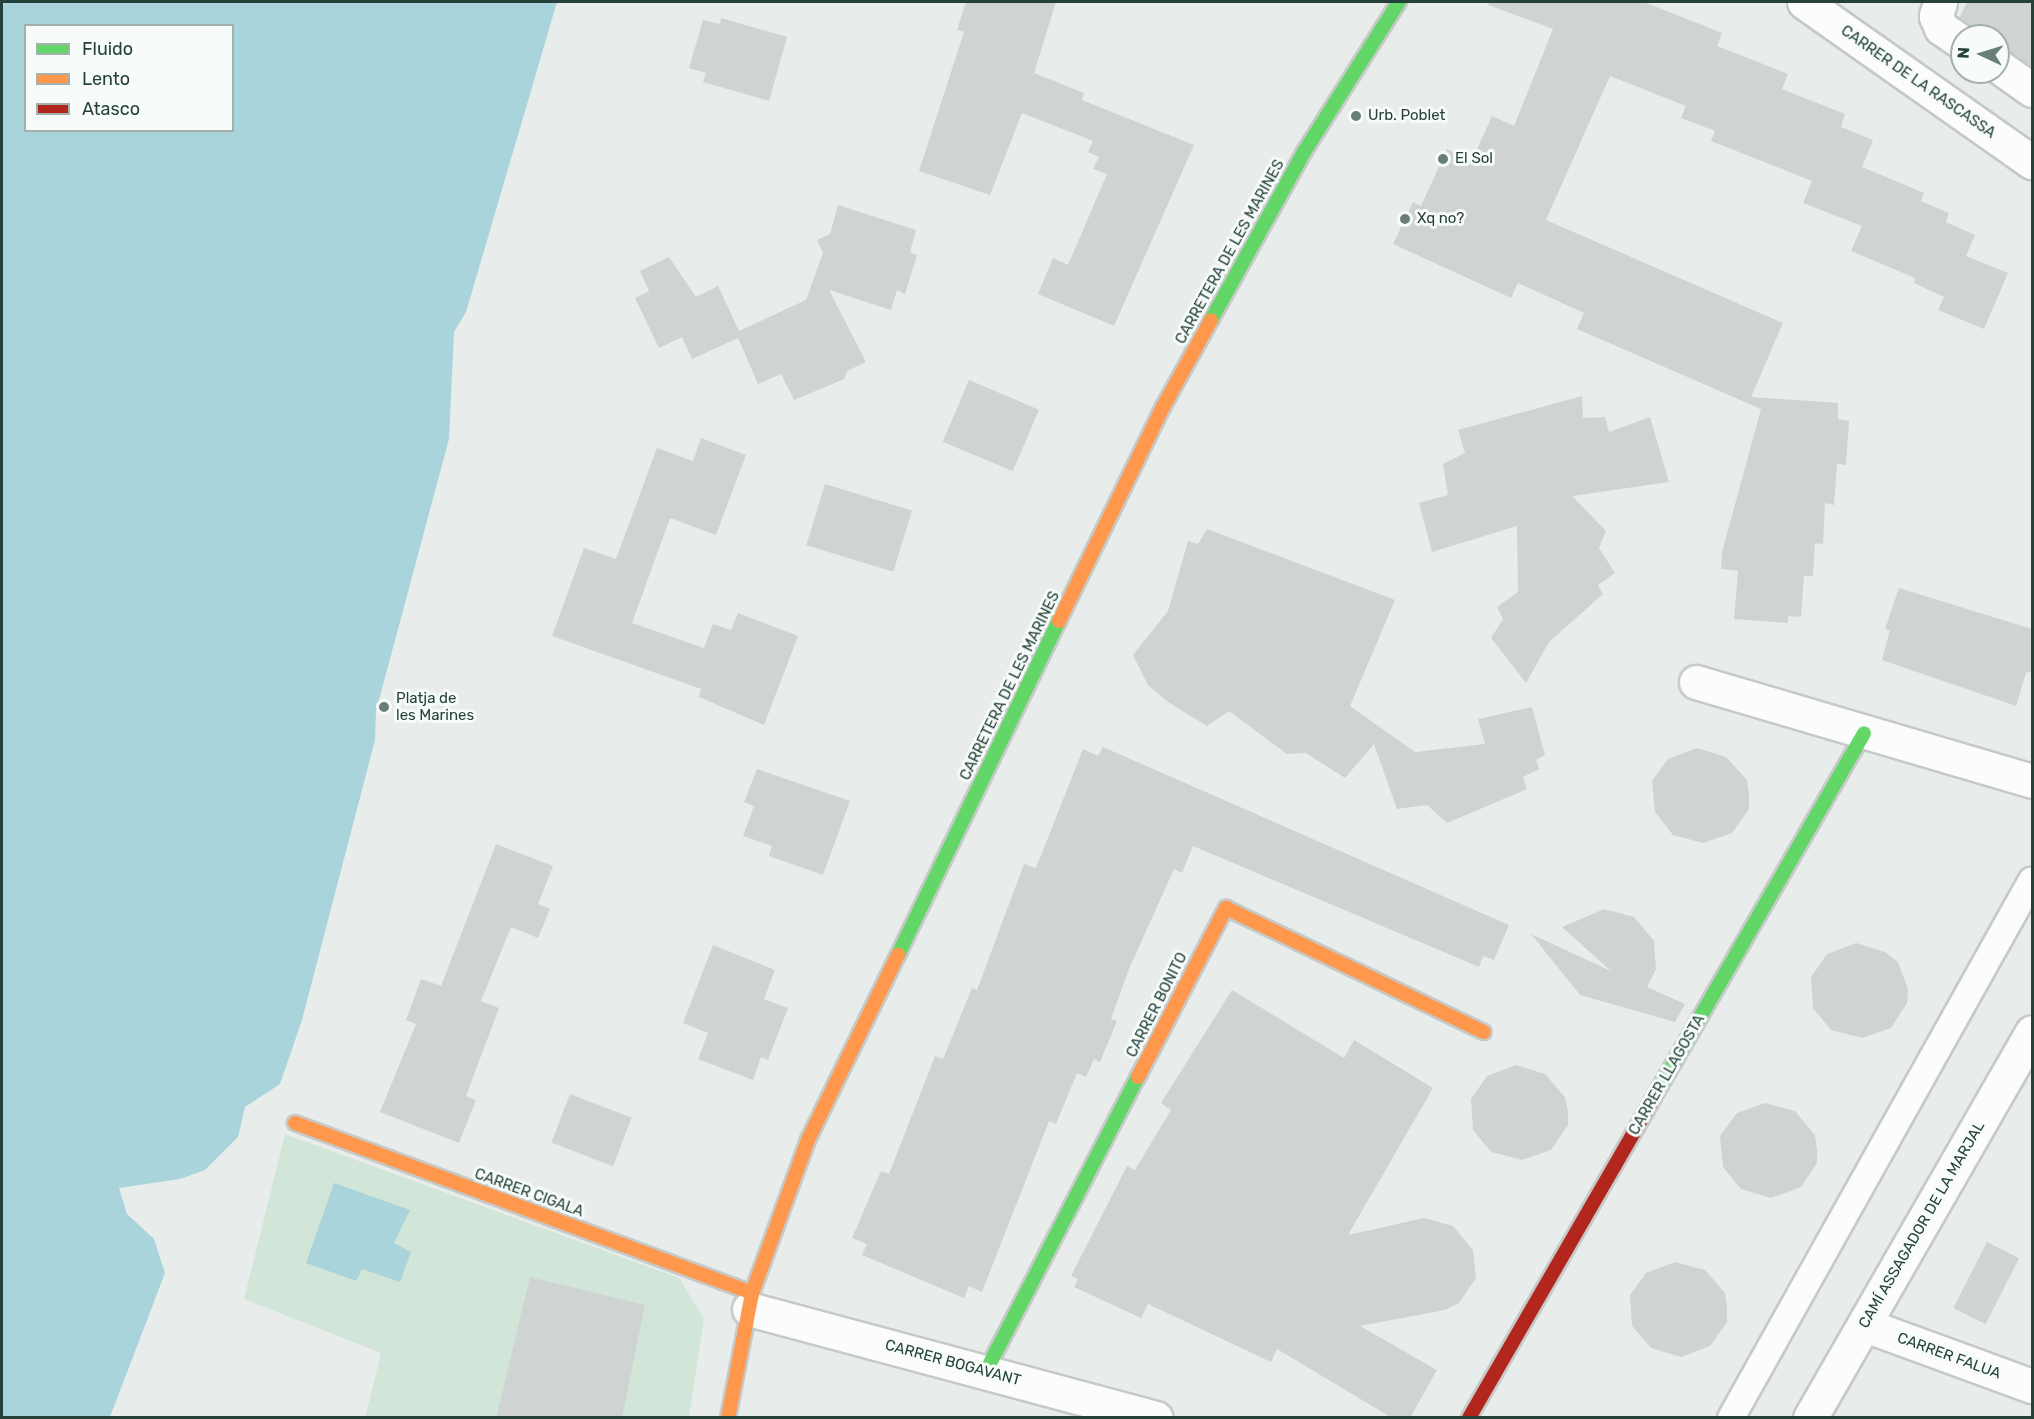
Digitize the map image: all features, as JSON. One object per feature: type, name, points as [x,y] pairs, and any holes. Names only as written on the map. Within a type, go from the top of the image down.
[{"type":"street","name":"CARRETERA DE LES MARINES","points":[[728,1418],[751,1301],[808,1140],[1163,407],[1304,152],[1399,2]]},
{"type":"street","name":"CARRER DE LA RASCASSA","points":[[1804,2],[2032,162]]},
{"type":"street","points":[[1940,2],[1936,16],[1941,28],[1950,34]]},
{"type":"street","points":[[2010,74],[2032,90]]},
{"type":"street","points":[[1696,682],[2032,781]]},
{"type":"street","name":"CARRER LLAGOSTA","points":[[1469,1418],[1864,733]]},
{"type":"street","name":"CARRER BONITO","points":[[986,1371],[1226,908],[1484,1032]]},
{"type":"street","name":"CAMÍ ASSAGADOR DE LA MARJAL","points":[[1810,1418],[2032,1032]]},
{"type":"street","name":"CARRER CIGALA","points":[[295,1123],[751,1301]]},
{"type":"street","name":"CARRER BOGAVANT","points":[[751,1301],[986,1371],[1156,1418]]},
{"type":"street","name":"CARRER FALUA","points":[[1865,1325],[2032,1386]]},
{"type":"lane","points":[[1731,1418],[2032,880]]},
{"type":"green space","points":[[285,1134],[679,1278],[704,1319],[689,1417],[365,1418],[381,1353],[244,1299]]},
{"type":"water","points":[[2,2],[557,2],[466,312],[454,332],[449,439],[376,711],[375,740],[302,1020],[280,1084],[245,1107],[238,1137],[205,1170],[180,1179],[119,1188],[127,1214],[154,1239],[165,1273],[110,1417],[2,1417]]},
{"type":"water","points":[[334,1183],[410,1210],[394,1243],[411,1252],[400,1282],[362,1269],[356,1281],[306,1263]]},
{"type":"building","points":[[966,2],[1056,2],[1034,73],[1084,93],[1082,100],[1194,145],[1114,326],[1038,294],[1053,258],[1068,265],[1107,174],[1093,169],[1099,157],[1088,152],[1093,141],[1022,113],[990,195],[919,171],[964,32],[957,30]]},
{"type":"building","points":[[1489,2],[1644,2],[1722,33],[1717,46],[1788,74],[1782,89],[1845,114],[1841,127],[1873,140],[1862,167],[1924,193],[1921,201],[1949,213],[1946,222],[1975,235],[1966,256],[2008,273],[1984,329],[1938,310],[1944,297],[1914,283],[1915,278],[1851,251],[1862,226],[1803,203],[1812,181],[1711,141],[1715,131],[1681,118],[1686,106],[1610,76],[1546,220],[1783,323],[1751,397],[1838,403],[1838,419],[1849,421],[1846,465],[1837,464],[1834,505],[1825,503],[1823,544],[1815,543],[1813,576],[1804,576],[1801,617],[1788,616],[1788,623],[1734,619],[1738,571],[1721,569],[1722,552],[1761,409],[1577,329],[1584,313],[1518,283],[1511,298],[1393,244],[1413,202],[1421,206],[1447,149],[1472,160],[1492,116],[1514,126],[1553,29],[1488,5]]},
{"type":"building","points":[[1967,2],[2032,2],[2032,67],[2010,55],[2010,24],[1966,24],[1959,18]]},
{"type":"building","points":[[721,18],[787,37],[769,101],[703,82],[706,73],[689,68],[703,20],[720,24]]},
{"type":"building","points":[[838,205],[916,230],[910,252],[917,255],[905,294],[897,290],[891,310],[829,290],[866,362],[847,371],[844,379],[794,400],[781,374],[758,384],[738,338],[692,359],[682,337],[659,348],[635,298],[649,291],[640,271],[669,257],[696,297],[718,286],[739,331],[806,300],[823,253],[817,240],[830,234]]},
{"type":"building","points":[[969,380],[1039,410],[1013,471],[943,442]]},
{"type":"building","points":[[1582,396],[1583,418],[1605,417],[1609,432],[1650,417],[1669,482],[1572,496],[1606,531],[1599,548],[1615,573],[1598,585],[1603,594],[1549,642],[1526,683],[1491,638],[1503,619],[1497,607],[1518,592],[1517,526],[1432,552],[1419,503],[1448,495],[1443,464],[1465,453],[1458,430]]},
{"type":"building","points":[[701,438],[746,455],[716,535],[670,518],[632,623],[704,648],[713,624],[731,630],[738,613],[798,636],[764,725],[699,697],[701,689],[552,636],[584,548],[616,559],[657,448],[693,461]]},
{"type":"building","points":[[825,484],[912,511],[893,572],[806,545]]},
{"type":"building","points":[[1207,529],[1395,600],[1350,706],[1415,752],[1485,744],[1478,719],[1532,707],[1545,755],[1536,760],[1539,769],[1523,777],[1527,789],[1447,823],[1427,805],[1397,809],[1374,744],[1345,778],[1306,753],[1287,754],[1229,711],[1207,726],[1168,702],[1148,685],[1133,655],[1168,611],[1188,541],[1198,544]]},
{"type":"building","points":[[1899,588],[2032,629],[2032,671],[2026,673],[2016,706],[1882,660],[1890,630],[1885,629]]},
{"type":"building","points":[[1103,747],[1509,925],[1494,960],[1483,956],[1479,967],[1193,846],[1182,873],[1174,869],[1129,969],[1111,1019],[1117,1021],[1100,1062],[1094,1059],[1086,1077],[1077,1073],[1056,1124],[1049,1121],[982,1292],[969,1286],[964,1298],[862,1255],[867,1244],[852,1238],[881,1171],[889,1174],[935,1056],[943,1059],[972,988],[977,990],[1024,864],[1036,868],[1083,749],[1098,756]]},
{"type":"building","points":[[1697,748],[1726,757],[1747,780],[1749,795],[1749,809],[1732,833],[1703,843],[1673,835],[1655,812],[1652,781],[1668,759]]},
{"type":"building","points":[[757,769],[850,801],[823,875],[769,856],[772,846],[743,836],[754,806],[744,802]]},
{"type":"building","points":[[496,844],[553,866],[538,904],[550,909],[538,938],[511,927],[481,1001],[499,1008],[466,1096],[476,1100],[459,1143],[380,1112],[416,1024],[406,1020],[421,979],[441,986]]},
{"type":"building","points":[[1604,909],[1634,917],[1654,941],[1656,969],[1647,987],[1685,1004],[1675,1022],[1580,995],[1531,934],[1611,971],[1562,927]]},
{"type":"building","points":[[1856,943],[1885,952],[1898,962],[1908,989],[1907,1003],[1891,1028],[1862,1038],[1831,1030],[1813,1008],[1811,977],[1827,954]]},
{"type":"building","points":[[713,945],[775,970],[764,999],[788,1008],[768,1060],[761,1057],[753,1080],[698,1059],[708,1033],[683,1023]]},
{"type":"building","points":[[1232,990],[1344,1058],[1354,1040],[1433,1088],[1348,1235],[1424,1218],[1453,1226],[1473,1250],[1476,1278],[1459,1303],[1445,1310],[1360,1326],[1437,1370],[1410,1418],[1392,1418],[1277,1349],[1271,1362],[1148,1304],[1141,1318],[1074,1287],[1078,1279],[1071,1276],[1127,1166],[1135,1170],[1171,1110],[1161,1103]]},
{"type":"building","points":[[1516,1065],[1545,1074],[1565,1097],[1568,1111],[1568,1125],[1551,1150],[1522,1160],[1491,1152],[1473,1130],[1471,1099],[1487,1076]]},
{"type":"building","points":[[570,1094],[632,1118],[613,1166],[551,1143]]},
{"type":"building","points":[[1765,1103],[1795,1111],[1815,1135],[1817,1150],[1817,1163],[1801,1187],[1771,1198],[1741,1189],[1723,1167],[1720,1136],[1737,1113]]},
{"type":"building","points":[[1987,1242],[2019,1258],[1985,1324],[1953,1308]]},
{"type":"building","points":[[1675,1262],[1705,1270],[1725,1293],[1727,1308],[1727,1322],[1710,1346],[1681,1357],[1651,1348],[1632,1326],[1630,1295],[1646,1273]]},
{"type":"building","points":[[530,1277],[645,1305],[622,1418],[496,1418]]},
{"type":"traffic: fast","points":[[1211,320],[1304,152],[1399,2]]},
{"type":"traffic: fast","points":[[898,955],[1059,621]]},
{"type":"traffic: fast","points":[[1650,1104],[1864,733]]},
{"type":"traffic: fast","points":[[986,1371],[1138,1077]]},
{"type":"traffic: slow","points":[[1059,621],[1163,407],[1211,320]]},
{"type":"traffic: slow","points":[[1138,1077],[1226,908],[1484,1032]]},
{"type":"traffic: slow","points":[[728,1418],[752,1293],[808,1140],[898,955]]},
{"type":"traffic: slow","points":[[295,1123],[752,1293]]},
{"type":"traffic: jam","points":[[1469,1418],[1650,1104]]},
{"type":"place","name":"Urb. Poblet","points":[[1356,116]]},
{"type":"place","name":"El Sol","points":[[1443,159]]},
{"type":"place","name":"Xq no?","points":[[1405,219]]},
{"type":"place","name":"Platja de les Marines","points":[[384,707]]}]
